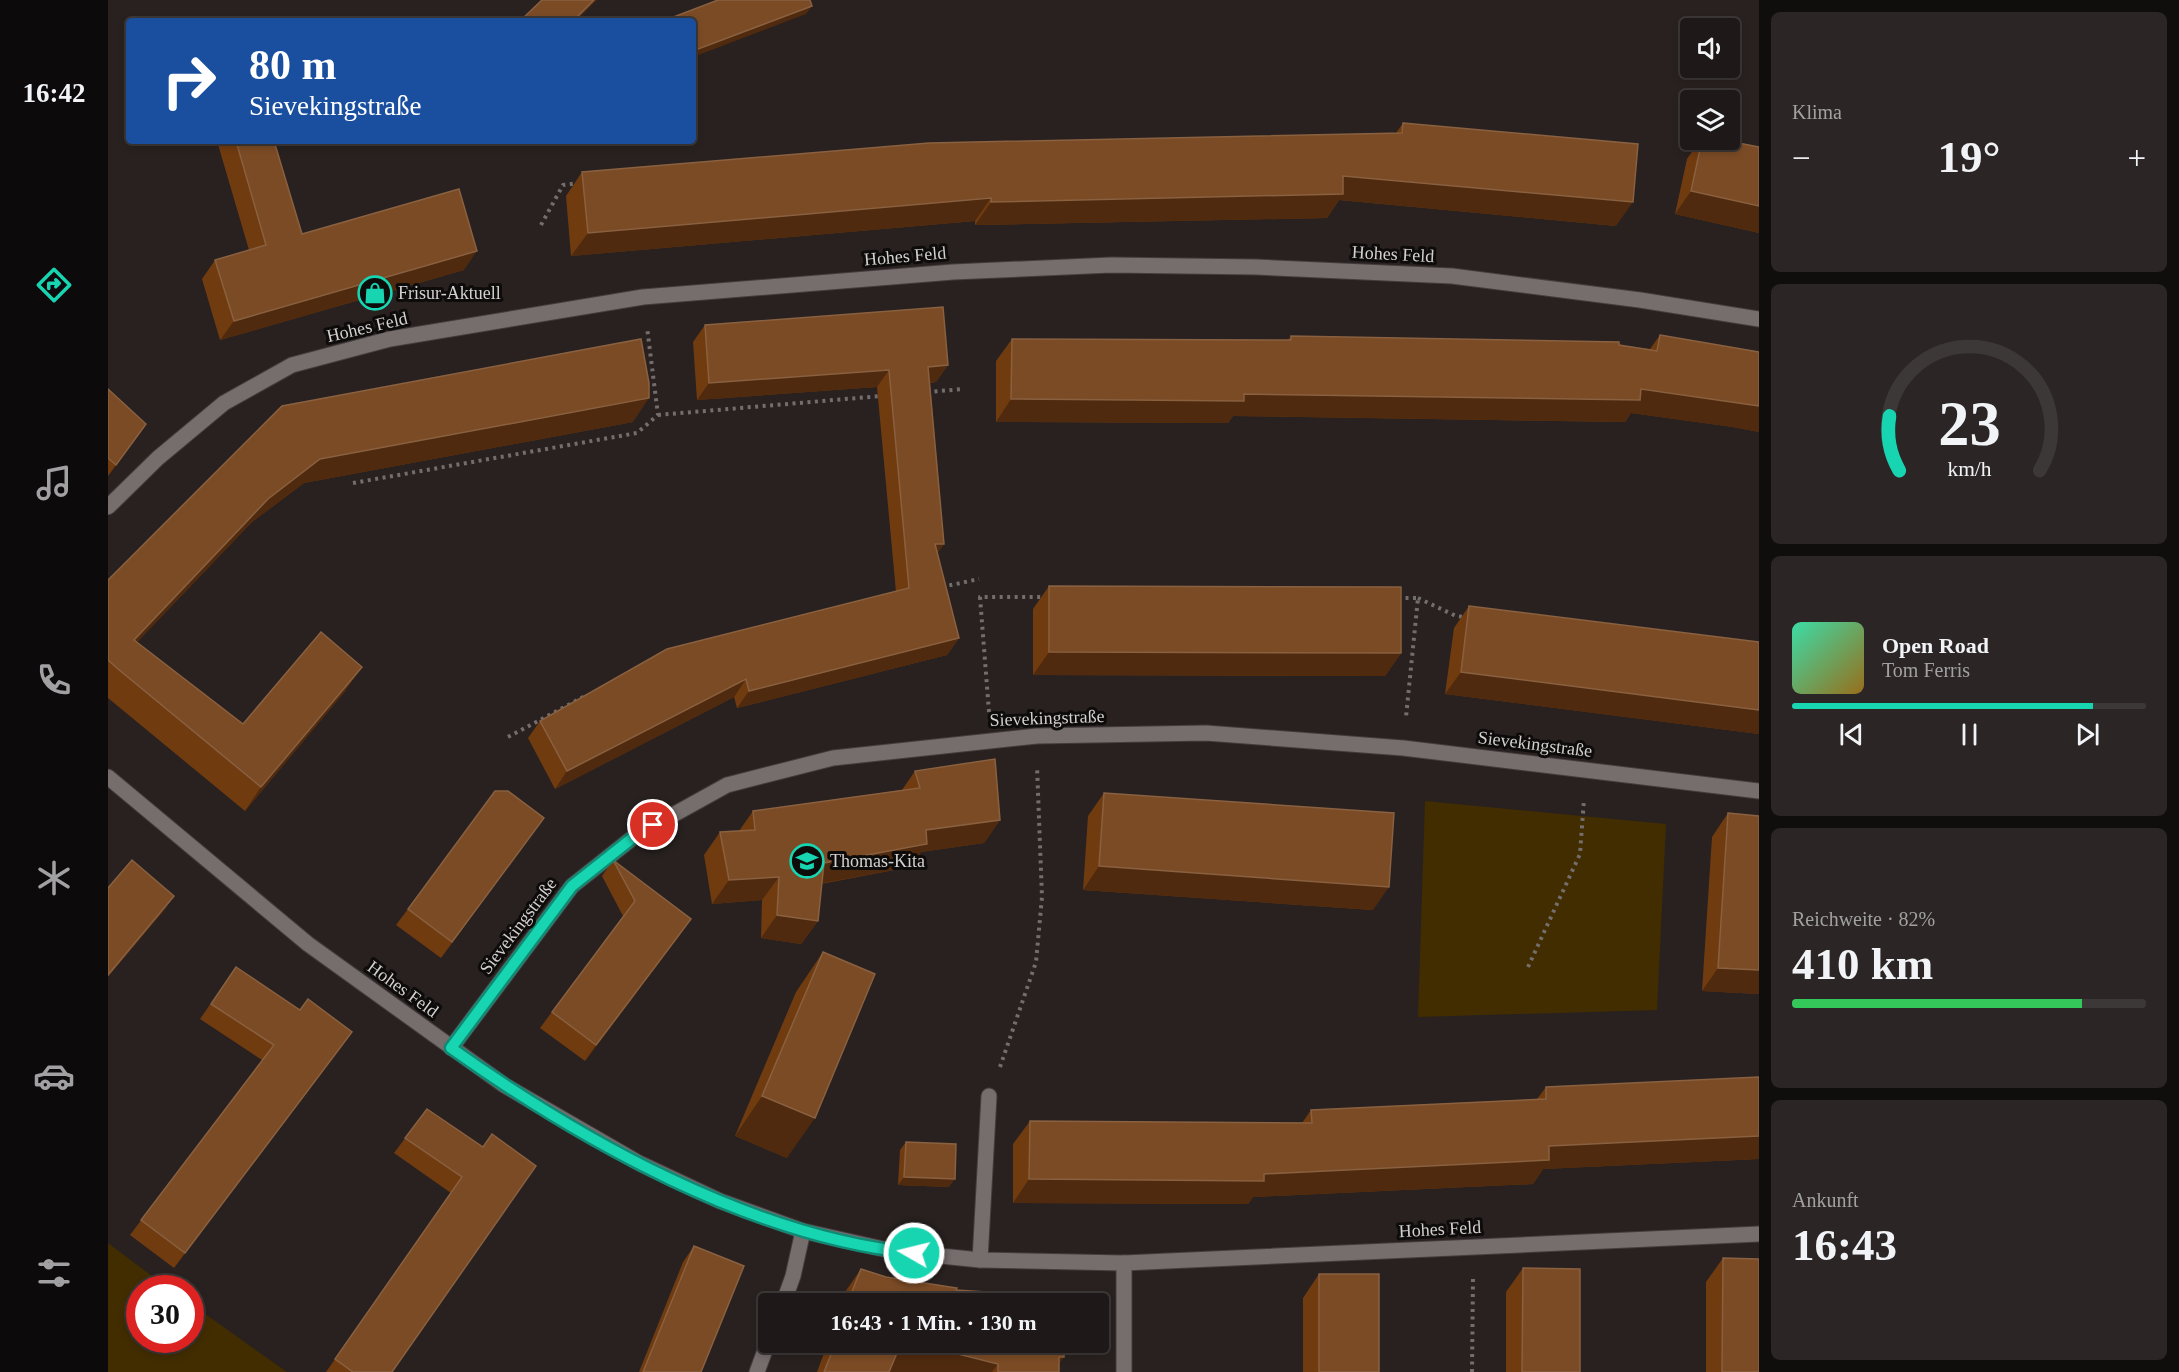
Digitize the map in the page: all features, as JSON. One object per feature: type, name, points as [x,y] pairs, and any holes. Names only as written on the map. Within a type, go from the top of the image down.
[{"type":"street","name":"Hohes Feld","points":[[108,507],[158,458],[224,403],[292,365],[390,339],[643,297],[953,272],[1111,265],[1256,267],[1452,276],[1640,300],[1759,319]]},
{"type":"street","name":"Sievekingstraße","points":[[451,1048],[572,886],[635,836],[727,785],[833,758],[992,739],[1206,733],[1403,748],[1759,791]]},
{"type":"street","name":"Hohes Feld","points":[[108,777],[308,944],[504,1085],[639,1162],[720,1201],[803,1231],[892,1251],[980,1260],[1124,1263],[1759,1234]]},
{"type":"street","points":[[980,1260],[989,1096]]},
{"type":"street","points":[[787,1293],[794,1276],[803,1231]]},
{"type":"street","points":[[1124,1263],[1124,1372]]},
{"type":"street","points":[[757,1372],[764,1353]]},
{"type":"path","points":[[541,225],[563,185],[586,183]]},
{"type":"path","points":[[643,297],[658,415]]},
{"type":"path","points":[[916,393],[964,389]]},
{"type":"path","points":[[353,483],[637,433],[658,415],[893,395]]},
{"type":"path","points":[[934,589],[979,579]]},
{"type":"path","points":[[992,739],[980,597],[1052,597]]},
{"type":"path","points":[[1395,598],[1418,598],[1456,616],[1468,618]]},
{"type":"path","points":[[1403,748],[1418,598]]},
{"type":"path","points":[[508,737],[588,694]]},
{"type":"path","points":[[1528,967],[1580,855],[1586,769]]},
{"type":"path","points":[[989,1096],[1036,962],[1042,897],[1038,788]]},
{"type":"path","points":[[1472,1372],[1473,1247]]},
{"type":"shaded area","points":[[1425,801],[1666,824],[1657,1010],[1418,1017]]},
{"type":"shaded area","points":[[108,1243],[151,1275],[126,1275],[126,1353],[204,1353],[204,1313],[287,1372],[108,1372]]},
{"type":"building","points":[[542,0],[594,0],[576,18],[523,18]]},
{"type":"building","points":[[718,0],[810,0],[812,6],[696,50],[696,18],[671,18]]},
{"type":"building","points":[[1403,123],[1638,144],[1633,202],[1343,176],[1343,194],[991,202],[991,198],[588,233],[582,172],[929,143],[1402,133]]},
{"type":"building","points":[[1740,143],[1759,147],[1759,206],[1691,191],[1700,150],[1740,150]]},
{"type":"building","points":[[237,144],[275,144],[302,234],[459,189],[477,251],[234,321],[215,260],[266,245]]},
{"type":"building","points":[[943,307],[948,365],[928,367],[944,544],[935,544],[959,638],[749,691],[746,679],[567,771],[540,721],[667,649],[909,588],[889,370],[709,383],[705,325]]},
{"type":"building","points":[[1660,335],[1759,352],[1759,406],[1641,389],[1640,400],[1244,394],[1244,401],[1011,399],[1012,339],[1291,340],[1291,336],[1619,342],[1619,345],[1657,351]]},
{"type":"building","points":[[641,339],[649,383],[649,398],[320,459],[268,499],[134,640],[243,724],[321,632],[362,667],[261,787],[108,660],[108,580],[282,406]]},
{"type":"building","points":[[108,389],[146,424],[116,465],[108,458]]},
{"type":"building","points":[[1049,586],[1401,587],[1401,653],[1049,652]]},
{"type":"building","points":[[1469,606],[1759,642],[1759,710],[1461,672]]},
{"type":"building","name":"Thomas-Kita","points":[[995,759],[1000,820],[926,830],[927,844],[824,863],[818,921],[777,915],[779,877],[729,880],[720,832],[755,830],[753,811],[920,788],[915,771]]},
{"type":"building","points":[[495,791],[508,791],[544,818],[452,942],[408,909]]},
{"type":"building","points":[[1104,793],[1394,813],[1389,887],[1099,866]]},
{"type":"building","points":[[1728,813],[1759,816],[1759,970],[1718,968]]},
{"type":"building","points":[[132,860],[174,896],[108,975],[108,888]]},
{"type":"building","points":[[613,860],[691,919],[596,1045],[552,1012],[635,901]]},
{"type":"building","points":[[823,952],[875,974],[815,1118],[762,1096]]},
{"type":"building","points":[[236,967],[300,1010],[308,999],[352,1032],[185,1253],[141,1220],[274,1045],[211,1004]]},
{"type":"building","points":[[1759,1077],[1759,1136],[1549,1146],[1549,1160],[1264,1174],[1264,1181],[1029,1179],[1030,1121],[1312,1123],[1311,1110],[1546,1099],[1546,1087]]},
{"type":"building","points":[[427,1109],[483,1147],[492,1134],[536,1166],[392,1372],[353,1372],[335,1359],[462,1177],[405,1138]]},
{"type":"building","points":[[906,1142],[956,1144],[955,1179],[904,1177]]},
{"type":"building","points":[[694,1246],[744,1266],[701,1372],[643,1372]]},
{"type":"building","points":[[1723,1258],[1759,1259],[1759,1372],[1722,1372]]},
{"type":"building","points":[[1523,1268],[1580,1269],[1580,1372],[1522,1372]]},
{"type":"building","points":[[861,1269],[886,1277],[957,1288],[956,1290],[1003,1293],[851,1293]]},
{"type":"building","points":[[1319,1274],[1379,1274],[1379,1372],[1319,1372]]},
{"type":"building","points":[[832,1353],[897,1353],[889,1372],[824,1372]]},
{"type":"building","points":[[954,1353],[1064,1353],[1064,1357],[1059,1357],[1059,1372],[998,1372],[998,1364]]},
{"type":"place","name":"Frisur-Aktuell","points":[[375,293]]},
{"type":"place","name":"Thomas-Kita","points":[[807,861]]},
{"type":"route","points":[[653,825],[635,836],[572,886],[451,1048],[504,1085],[639,1162],[720,1201],[803,1231],[892,1251],[914,1253]]}]
